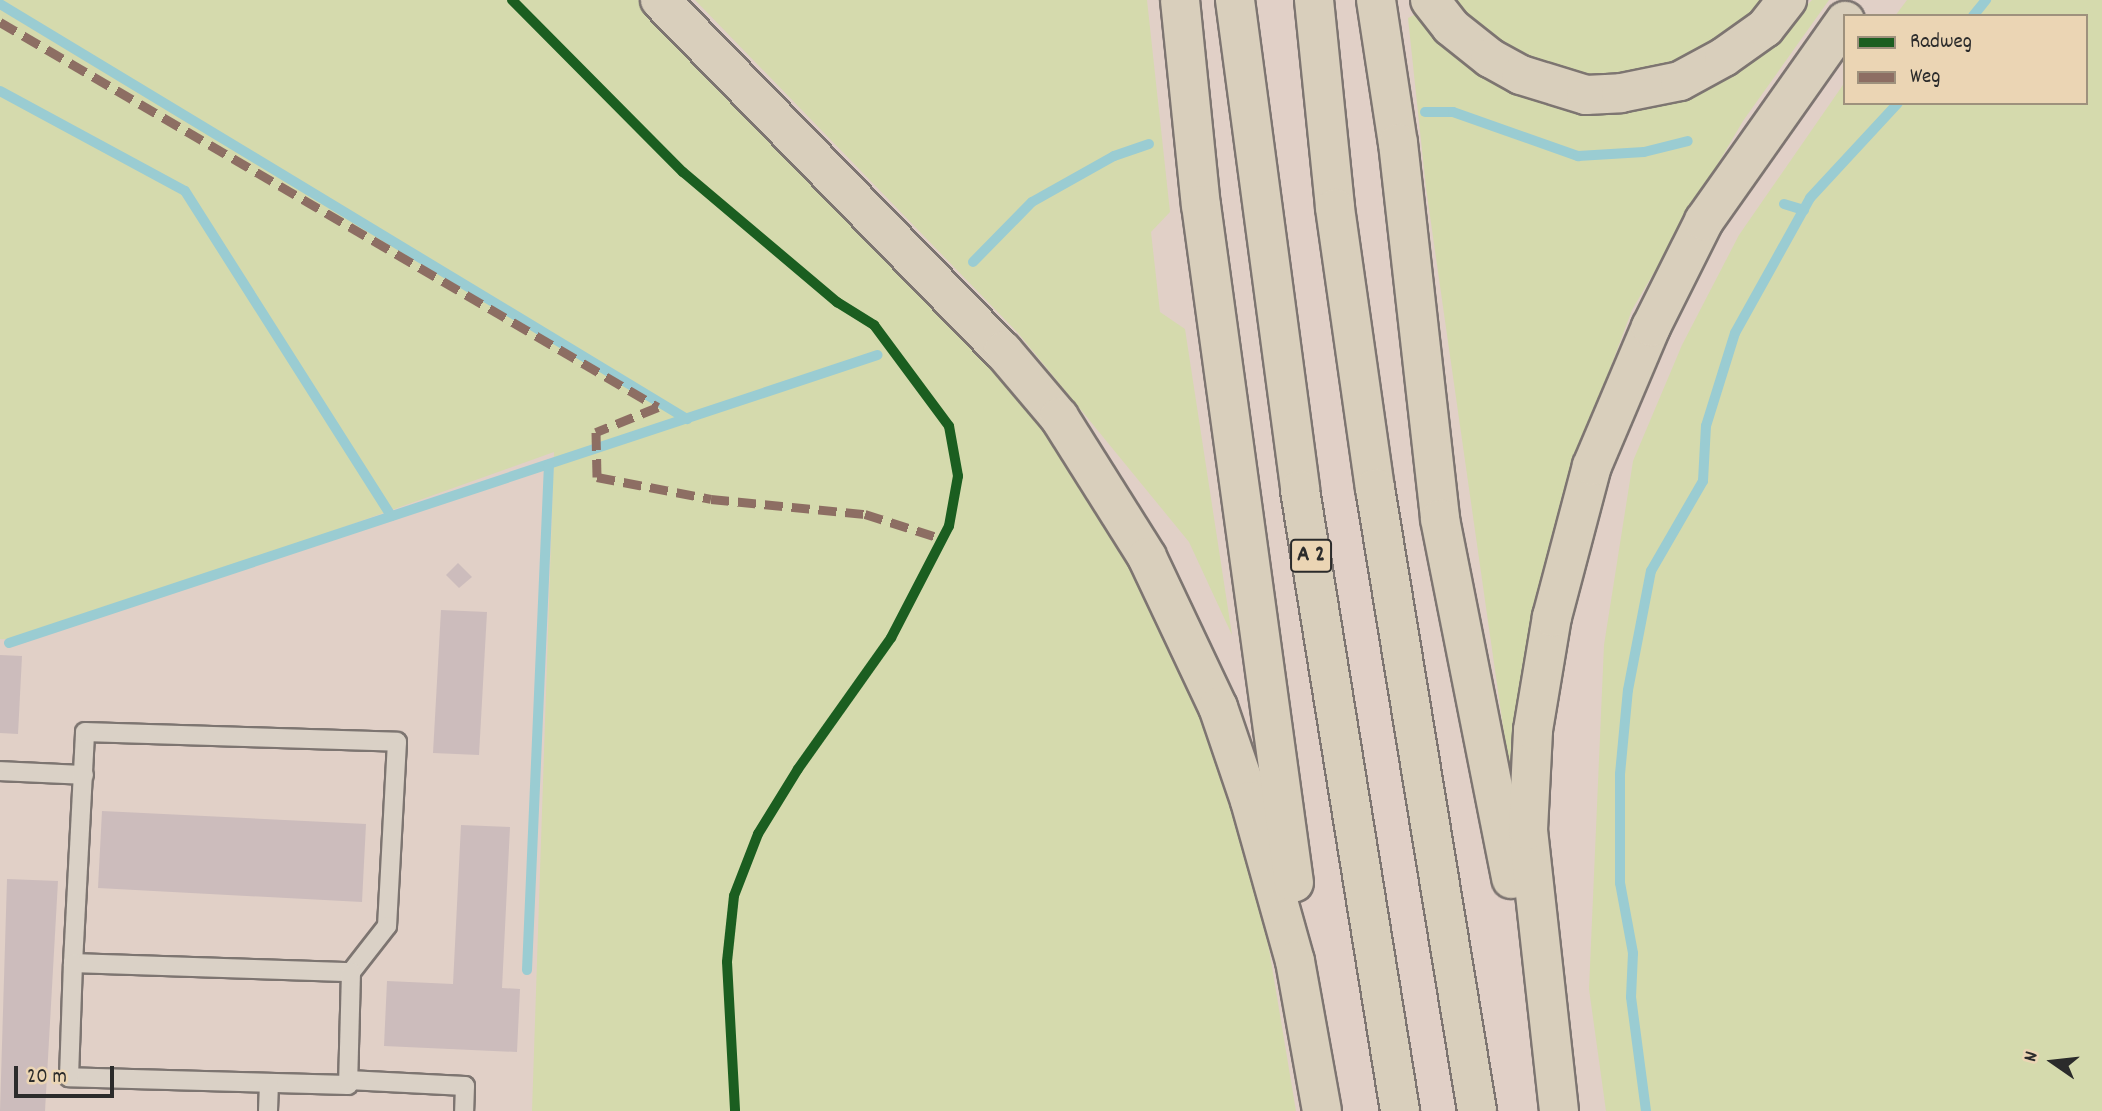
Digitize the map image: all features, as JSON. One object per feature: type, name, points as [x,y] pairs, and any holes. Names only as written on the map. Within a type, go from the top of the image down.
[{"type":"highway","points":[[660,0],[1003,351],[1059,416],[1147,557],[1218,707],[1250,801],[1295,961],[1324,1111]]},
{"type":"highway","points":[[1180,0],[1203,219],[1324,1111]]},
{"type":"highway","name":"A 2","points":[[1235,0],[1300,490],[1400,1111]]},
{"type":"highway","points":[[1314,0],[1335,208],[1375,488],[1478,1111]]},
{"type":"highway","points":[[1376,0],[1398,143],[1440,519],[1557,1111]]},
{"type":"highway","points":[[1430,0],[1451,27],[1490,58],[1533,79],[1586,95],[1621,93],[1680,81],[1724,58],[1765,28],[1785,1]]},
{"type":"highway","points":[[1557,1111],[1528,830],[1533,730],[1552,617],[1592,466],[1651,327],[1704,221],[1843,24]]},
{"type":"lane","points":[[85,732],[397,742],[387,926],[351,972],[348,1085],[69,1077],[84,775],[85,732]]},
{"type":"lane","points":[[0,771],[84,775]]},
{"type":"lane","points":[[73,963],[351,972]]},
{"type":"lane","points":[[348,1080],[465,1086],[464,1111]]},
{"type":"lane","points":[[268,1111],[269,1083]]},
{"type":"green space","points":[[0,0],[638,0],[958,327],[1050,433],[1129,552],[1186,671],[1234,802],[1266,931],[1296,1111],[532,1111],[554,452],[28,640],[0,639]]},
{"type":"green space","points":[[695,0],[1147,0],[1170,212],[1151,232],[1160,312],[1185,329],[1232,635],[1189,542],[1018,333]]},
{"type":"green space","points":[[1456,0],[1767,0],[1718,44],[1662,70],[1585,78],[1535,65],[1469,22]]},
{"type":"green space","points":[[1812,0],[1829,0],[1743,121],[1632,310],[1571,473],[1534,619],[1510,775],[1426,188],[1408,18],[1416,14],[1470,67],[1534,97],[1761,51]]},
{"type":"green space","points":[[1907,0],[2102,0],[2102,1111],[1606,1111],[1589,989],[1604,645],[1633,461],[1682,345],[1739,235],[1843,85],[1843,105],[2088,105],[2088,14],[1896,14]]},
{"type":"building","points":[[458,563],[472,577],[459,588],[446,575]]},
{"type":"building","points":[[441,610],[487,612],[479,755],[433,753]]},
{"type":"building","points":[[0,655],[22,656],[18,734],[0,733]]},
{"type":"building","points":[[102,811],[366,824],[362,902],[98,888]]},
{"type":"building","points":[[461,825],[510,827],[502,988],[520,989],[517,1052],[384,1046],[387,981],[453,984]]},
{"type":"building","points":[[7,879],[58,881],[45,1111],[0,1111]]},
{"type":"waterway","points":[[1975,14],[1986,0]]},
{"type":"waterway","points":[[0,4],[687,419]]},
{"type":"waterway","points":[[0,91],[185,191],[391,516]]},
{"type":"waterway","points":[[1646,1111],[1631,997],[1633,953],[1620,883],[1620,774],[1628,690],[1651,571],[1703,481],[1706,426],[1735,333],[1810,198],[1896,105]]},
{"type":"waterway","points":[[1425,112],[1453,112],[1578,156],[1644,152],[1688,141]]},
{"type":"waterway","points":[[973,262],[1032,202],[1114,156],[1149,144]]},
{"type":"waterway","points":[[1784,204],[1804,210]]},
{"type":"waterway","points":[[9,643],[878,355]]},
{"type":"waterway","points":[[527,970],[549,464]]},
{"type":"marked path","points":[[0,22],[658,407],[596,432],[597,477],[711,499],[865,514],[943,539]]},
{"type":"cycle path","points":[[512,0],[683,172],[837,302],[874,325],[949,426],[958,476],[949,526],[891,638],[798,769],[758,834],[734,896],[727,962],[735,1111]]}]
